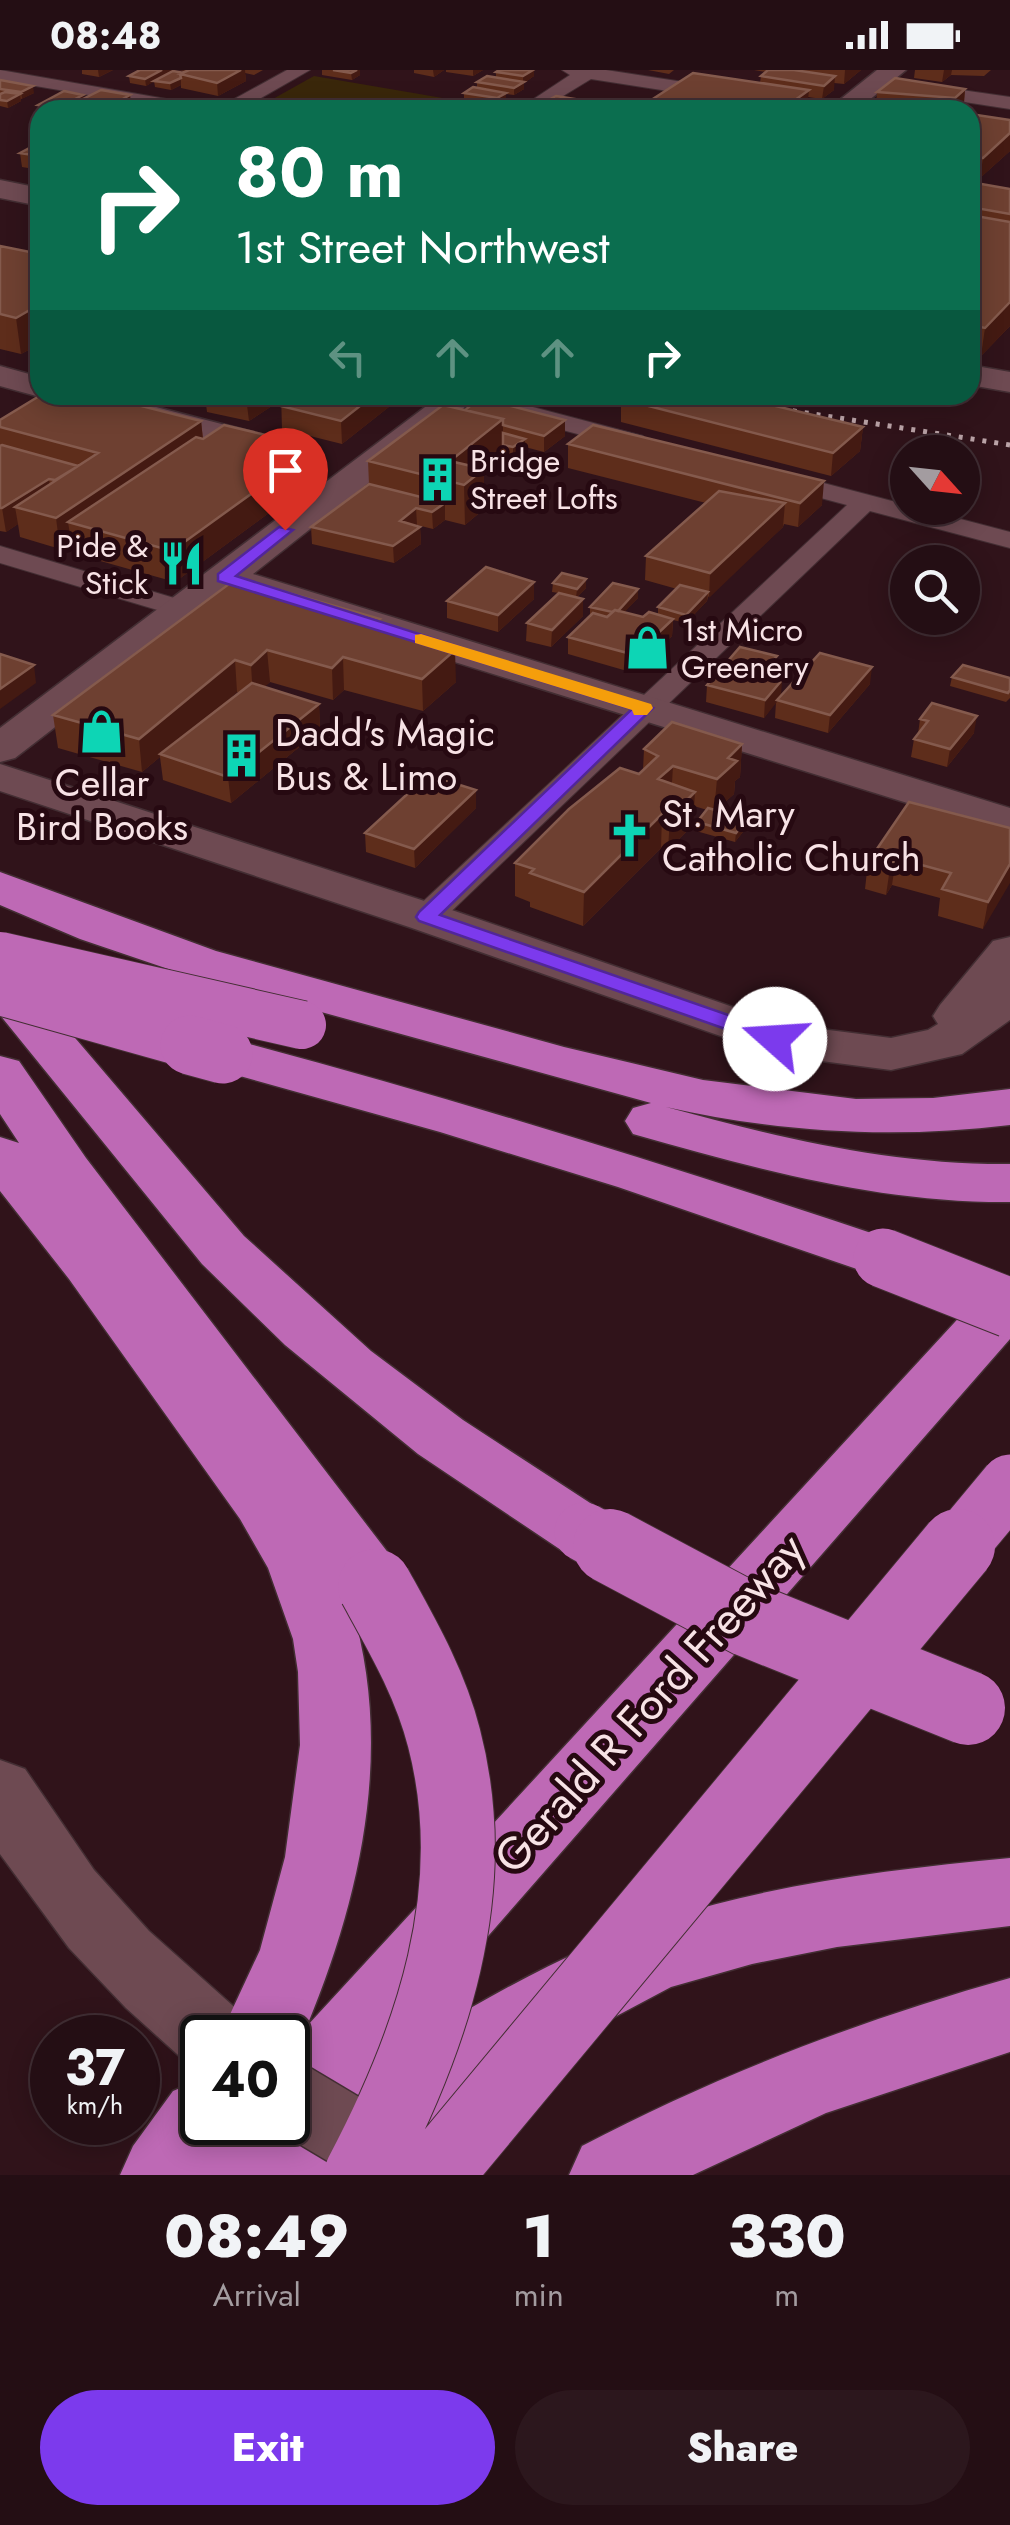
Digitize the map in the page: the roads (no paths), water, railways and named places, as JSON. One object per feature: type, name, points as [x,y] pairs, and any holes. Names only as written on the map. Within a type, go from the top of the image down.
[{"type":"highway","points":[[0,887],[116,936],[226,971],[718,1102],[870,1120],[936,1119],[1010,1107]]},
{"type":"highway","points":[[0,929],[60,1002],[60,1149]]},
{"type":"highway","points":[[0,956],[266,1015],[797,1162],[892,1180],[968,1186],[1010,1184]]},
{"type":"highway","points":[[0,982],[60,1149],[100,1279],[269,1510],[304,1576],[328,1638],[335,1718],[330,1805],[307,1927],[272,2015]]},
{"type":"highway","points":[[0,991],[459,1118],[638,1174],[1010,1304]]},
{"type":"highway","points":[[0,1019],[60,1032],[223,1054]]},
{"type":"highway","points":[[0,1073],[60,1149],[376,1586],[422,1673],[438,1718],[449,1757],[458,1830],[452,1942],[439,2003],[415,2072],[361,2175]]},
{"type":"highway","points":[[60,1149],[223,1250],[302,1326],[428,1429],[584,1532],[749,1620],[989,1715]]},
{"type":"highway","name":"Gerald R Ford Freeway","points":[[310,2082],[1010,1304]]},
{"type":"highway","points":[[434,2175],[1010,1484]]},
{"type":"highway","points":[[297,2175],[424,2078],[554,2005],[663,1954],[764,1926],[858,1906],[1010,1892]]},
{"type":"highway","points":[[611,2175],[720,2116],[799,2082],[924,2038],[1010,2015]]},
{"type":"highway","points":[[162,2175],[183,2145]]},
{"type":"highway","points":[[225,2175],[252,2145]]},
{"type":"street","points":[[245,100],[302,70]]},
{"type":"street","points":[[542,100],[584,71],[763,100]]},
{"type":"street","points":[[4,73],[154,100]]},
{"type":"street","points":[[853,100],[884,76],[1010,103]]},
{"type":"street","points":[[0,189],[30,194]]},
{"type":"street","points":[[0,376],[30,397]]},
{"type":"street","points":[[980,377],[1009,381]]},
{"type":"street","points":[[109,405],[361,471]]},
{"type":"street","points":[[0,748],[449,405]]},
{"type":"street","points":[[499,405],[652,446]]},
{"type":"street","points":[[746,471],[1010,540]]},
{"type":"street","points":[[426,917],[865,502]]},
{"type":"street","points":[[0,554],[182,610]]},
{"type":"street","points":[[224,577],[1010,822]]},
{"type":"street","points":[[0,777],[426,917],[775,1039],[891,1054],[944,1043],[1010,997]]},
{"type":"street","points":[[924,1048],[949,1028],[1010,951]]},
{"type":"street","points":[[0,1790],[21,1829],[112,1944],[189,2015]]},
{"type":"street","points":[[310,2110],[366,2146],[426,2175]]},
{"type":"railway","points":[[769,407],[1010,445]]},
{"type":"place","name":"Bridge Street Lofts","points":[[437,479]]},
{"type":"place","name":"Pide & Stick","points":[[181,564]]},
{"type":"place","name":"1st Micro Greenery","points":[[648,648]]},
{"type":"place","name":"Cellar Bird Books","points":[[102,731]]},
{"type":"place","name":"Dadd's Magic Bus & Limo","points":[[242,755]]},
{"type":"place","name":"St. Mary Catholic Church","points":[[629,836]]}]
